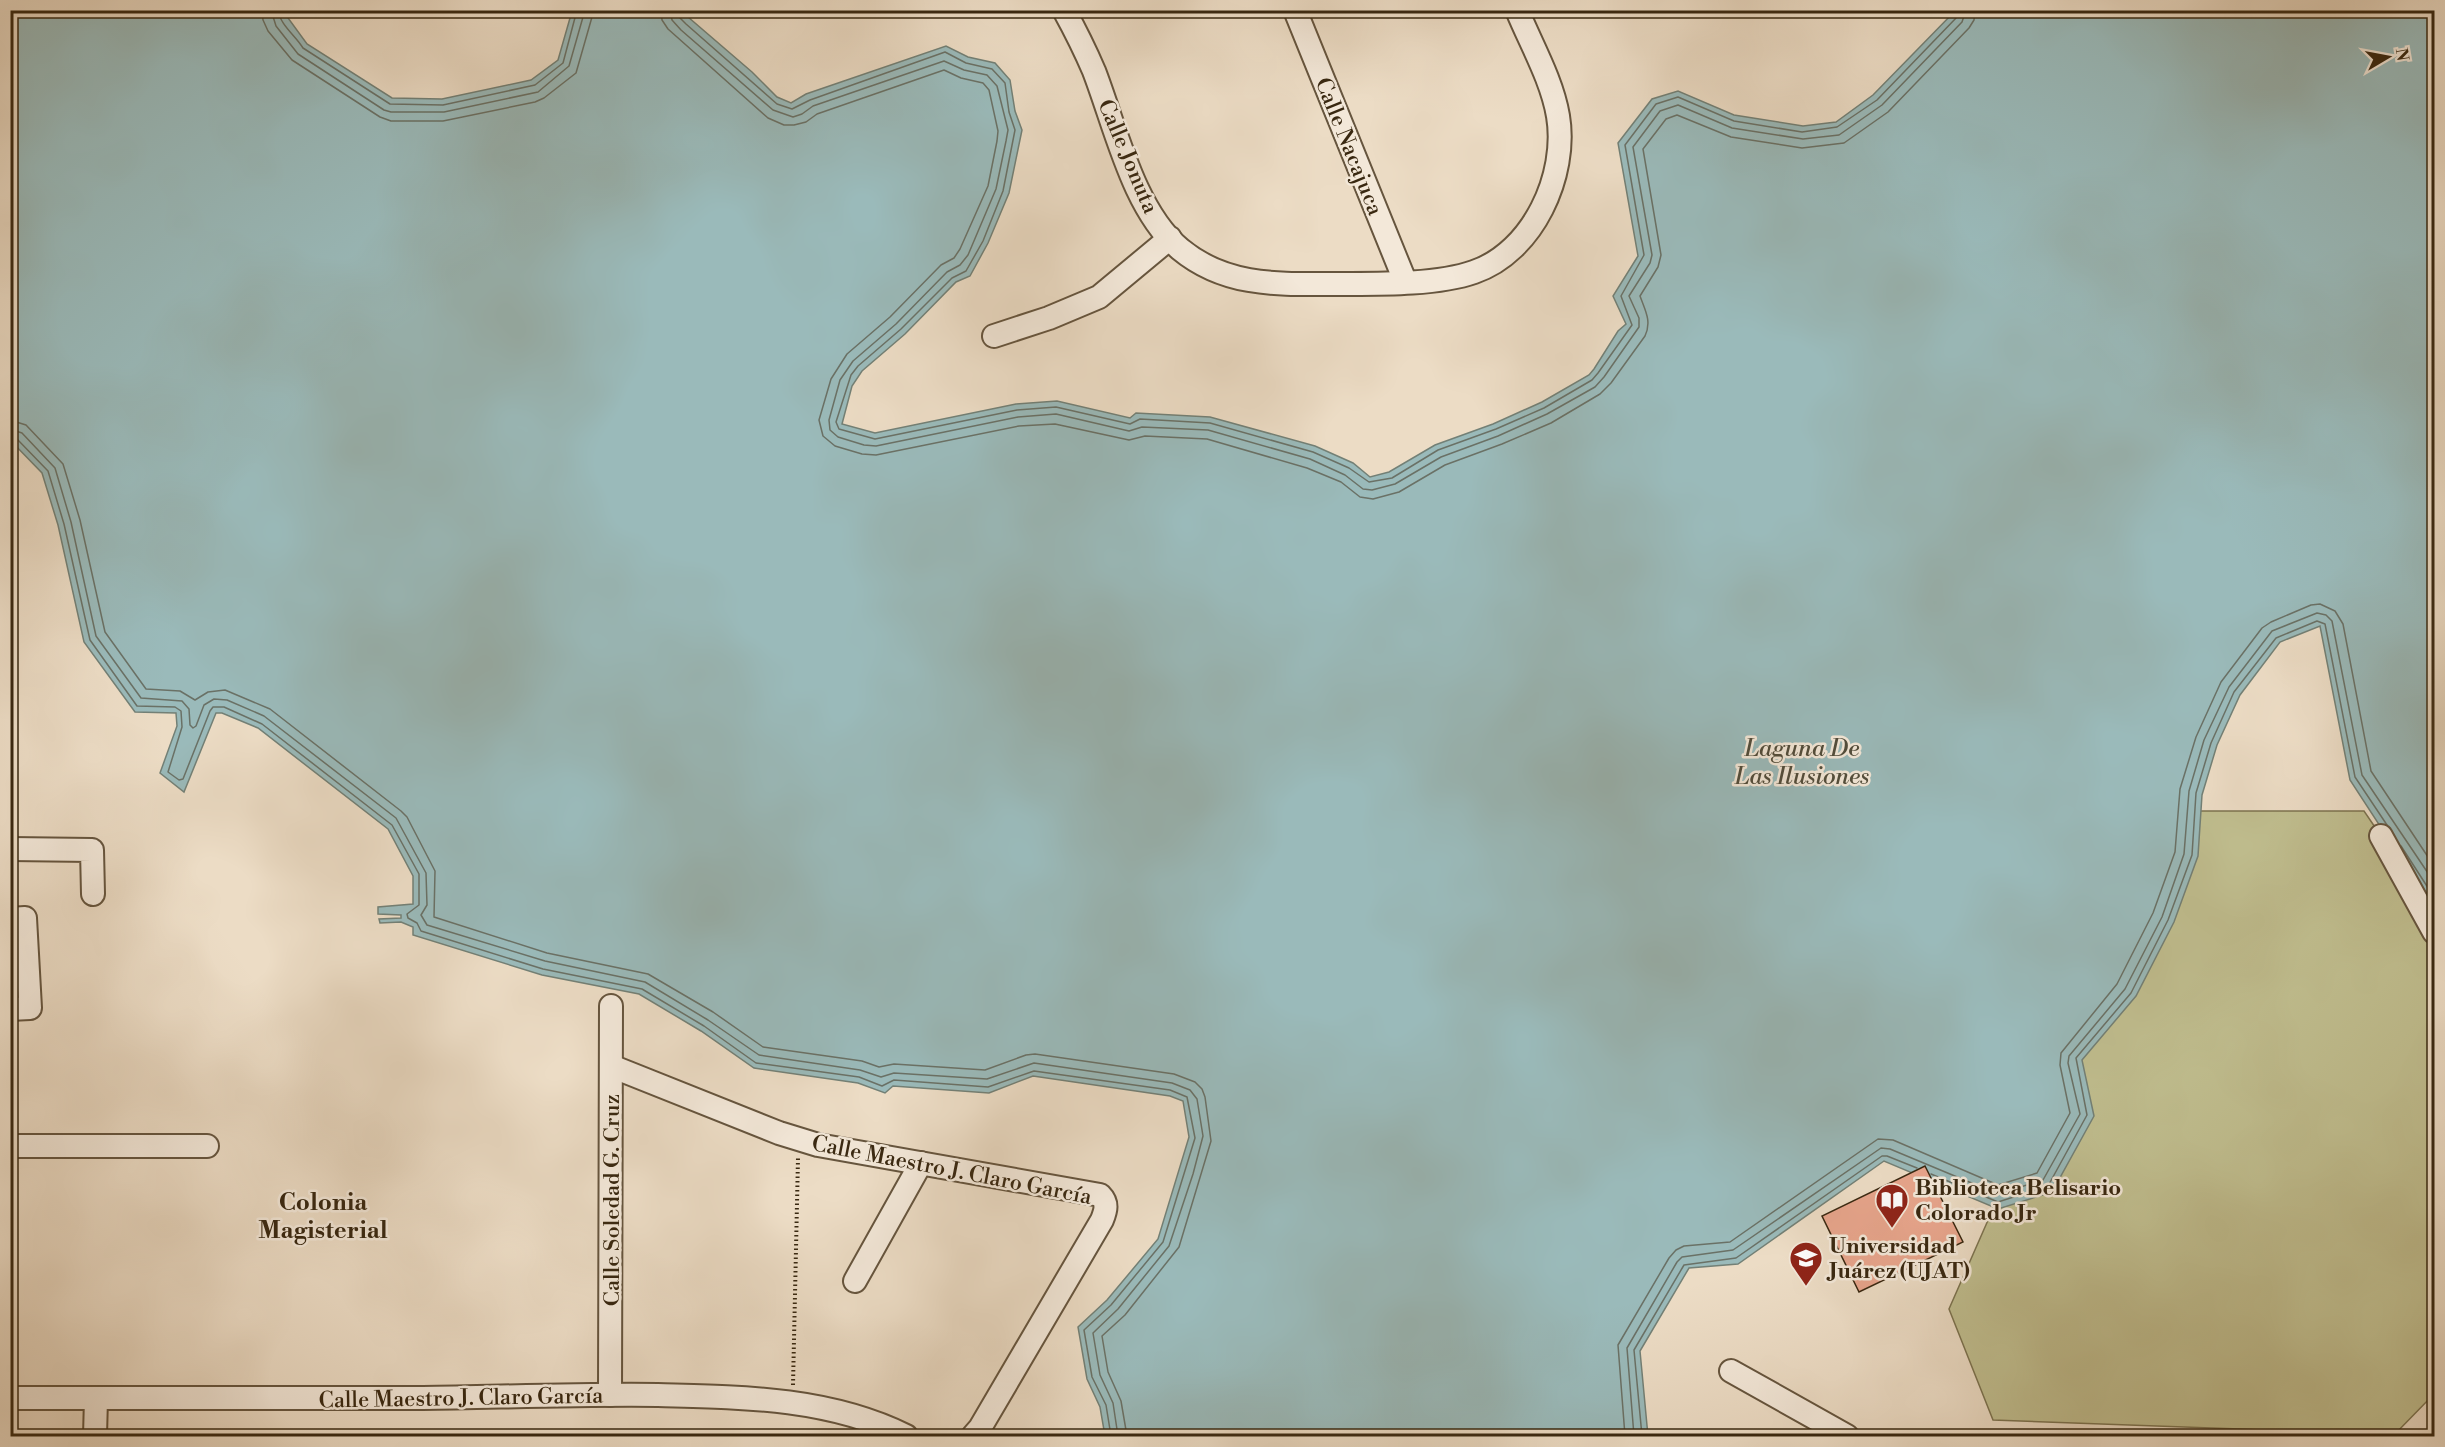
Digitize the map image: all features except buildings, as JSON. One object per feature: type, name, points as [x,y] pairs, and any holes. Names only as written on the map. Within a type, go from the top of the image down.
[{"type":"street","name":"Calle Jonuta","points":[[1064,10],[1093,70],[1140,196],[1154,220],[1189,255],[1209,268],[1252,282],[1295,284],[1451,278],[1486,267],[1524,235],[1550,193],[1559,154],[1558,115],[1551,90],[1517,10]]},
{"type":"street","name":"Calle Nacajuca","points":[[1295,10],[1405,281]]},
{"type":"street","points":[[994,336],[1049,318],[1098,297],[1170,238]]},
{"type":"street","points":[[2381,836],[2434,932]]},
{"type":"street","points":[[10,849],[92,850],[93,894]]},
{"type":"street","points":[[10,919],[26,918],[30,1008],[10,1008]]},
{"type":"street","name":"Calle Soledad G. Cruz","points":[[610,1395],[611,1006]]},
{"type":"street","name":"Calle Maestro J. Claro García","points":[[611,1066],[799,1140],[1053,1188],[1092,1192],[1105,1200],[1106,1210],[1088,1246],[973,1437]]},
{"type":"street","points":[[10,1146],[207,1146]]},
{"type":"street","points":[[855,1281],[921,1163]]},
{"type":"street","points":[[1731,1371],[1847,1437]]},
{"type":"street","name":"Calle Maestro J. Claro García","points":[[10,1398],[306,1399],[699,1396],[793,1403],[847,1413],[906,1437]]},
{"type":"street","points":[[95,1437],[96,1398]]},
{"type":"path","points":[[793,1403],[799,1140]]},
{"type":"shaded area","points":[[2189,811],[2364,811],[2381,836],[2434,932],[2434,1394],[2393,1436],[1993,1420],[1949,1309],[2007,1177]]},
{"type":"water","name":"Laguna De Las Ilusiones","points":[[10,11],[283,11],[307,44],[392,98],[442,99],[531,80],[558,60],[572,11],[681,11],[752,72],[777,97],[791,103],[806,94],[946,46],[968,57],[995,63],[1010,80],[1015,111],[1022,130],[1009,193],[988,243],[970,276],[956,282],[905,334],[862,371],[852,386],[842,424],[875,433],[1016,404],[1057,401],[1130,418],[1136,413],[1210,417],[1315,446],[1353,463],[1370,477],[1389,472],[1435,445],[1493,424],[1542,402],[1589,375],[1594,369],[1618,331],[1626,324],[1613,296],[1638,256],[1618,143],[1652,99],[1678,91],[1734,115],[1803,126],[1836,122],[1873,95],[1955,11],[2434,11],[2434,909],[2350,780],[2320,626],[2280,642],[2240,695],[2217,745],[2202,795],[2198,856],[2174,922],[2136,996],[2082,1060],[2094,1116],[2052,1192],[1998,1209],[1884,1161],[1738,1264],[1689,1268],[1640,1351],[1648,1436],[1105,1436],[1100,1407],[1087,1379],[1078,1327],[1107,1300],[1158,1239],[1189,1137],[1183,1101],[1170,1096],[1033,1076],[989,1093],[893,1086],[885,1093],[858,1083],[754,1068],[701,1031],[639,994],[542,975],[413,935],[413,927],[401,922],[380,923],[379,919],[401,918],[401,915],[378,914],[378,907],[413,904],[413,876],[388,829],[258,728],[222,713],[216,713],[184,792],[160,773],[177,726],[176,713],[135,712],[84,642],[58,525],[42,473],[11,441]]},
{"type":"place","name":"Biblioteca Belisario Colorado Jr","points":[[1892,1229]]},
{"type":"place","name":"Universidad Juárez (UJAT)","points":[[1806,1287]]},
{"type":"district","name":"Colonia Magisterial","points":[[323,1216]]}]
